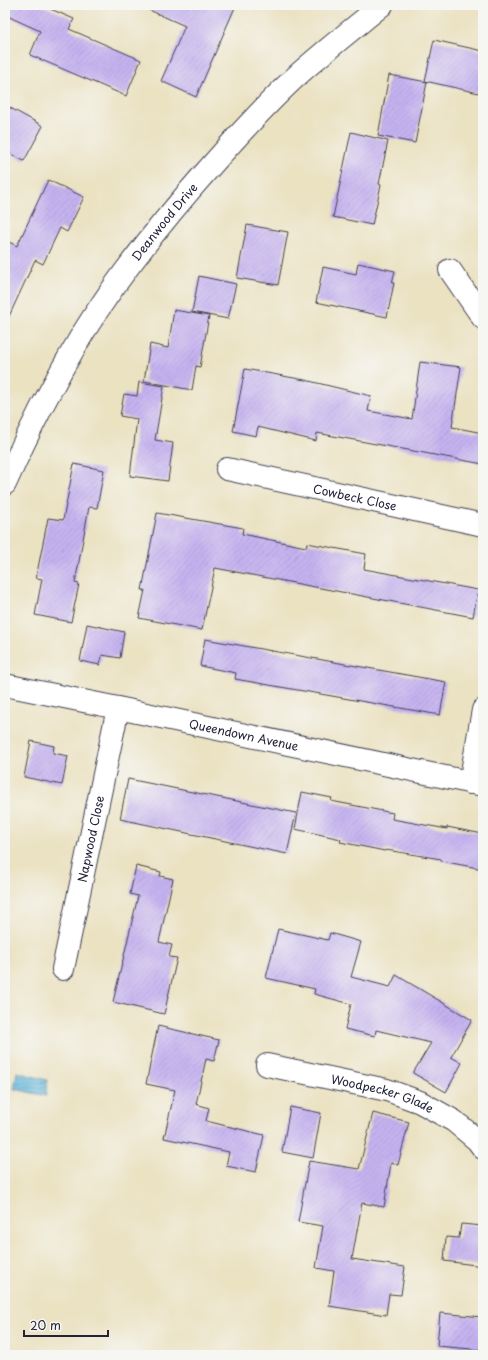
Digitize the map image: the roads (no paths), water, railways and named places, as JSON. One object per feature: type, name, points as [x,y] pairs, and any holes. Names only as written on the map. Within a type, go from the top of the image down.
[{"type":"street","name":"Deanwood Drive","points":[[5,484],[28,433],[83,333],[116,283],[151,237],[188,192],[265,106],[373,8]]},
{"type":"street","points":[[450,270],[483,318]]},
{"type":"street","name":"Cowbeck Close","points":[[227,469],[483,525]]},
{"type":"street","name":"Queendown Avenue","points":[[5,685],[476,784]]},
{"type":"street","name":"Napwood Close","points":[[63,969],[118,708]]},
{"type":"street","points":[[476,784],[483,710]]},
{"type":"street","name":"Woodpecker Glade","points":[[267,1065],[386,1090],[420,1102],[454,1122],[477,1140],[483,1148]]},
{"type":"water","points":[[17,1072],[47,1080],[46,1096],[14,1089]]}]
